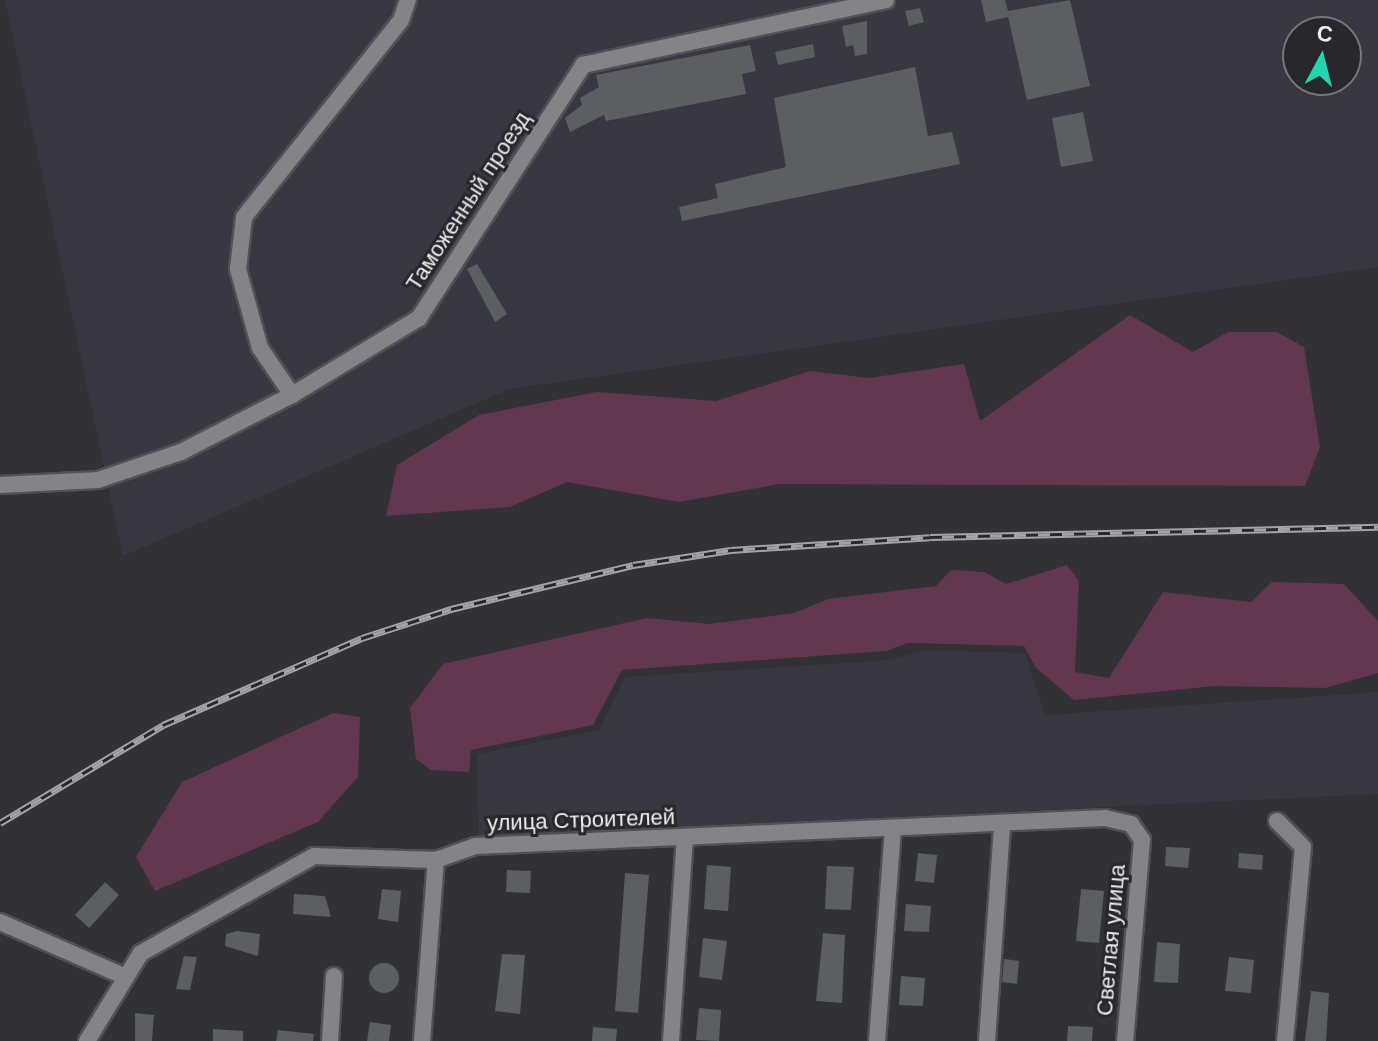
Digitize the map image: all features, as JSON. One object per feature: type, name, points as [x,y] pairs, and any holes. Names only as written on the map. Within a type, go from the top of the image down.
[{"type":"street","points":[[292,395],[260,348],[238,269],[244,217],[401,20],[408,0]]},
{"type":"street","name":"Таможенный проезд","points":[[0,485],[98,480],[181,452],[292,395],[419,318],[583,65],[886,0]]},
{"type":"street","name":"улица Строителей","points":[[87,1041],[141,953],[314,856],[436,860],[475,846],[893,830],[1105,818]]},
{"type":"street","name":"Светлая улица","points":[[1105,818],[1131,824],[1142,840],[1125,1041]]},
{"type":"street","points":[[1277,821],[1303,847],[1285,1041]]},
{"type":"street","points":[[987,1041],[1002,824]]},
{"type":"street","points":[[877,1041],[893,830]]},
{"type":"street","points":[[671,1041],[685,838]]},
{"type":"street","points":[[422,1041],[436,860]]},
{"type":"street","points":[[0,922],[126,977]]},
{"type":"street","points":[[330,1041],[334,976]]},
{"type":"shaded area","points":[[5,0],[1378,0],[1378,267],[509,389],[123,556]]},
{"type":"shaded area","points":[[1130,315],[1193,352],[1228,332],[1277,332],[1304,347],[1320,447],[1305,486],[779,484],[679,502],[567,482],[510,507],[386,516],[397,465],[479,415],[597,392],[716,401],[810,371],[869,378],[964,364],[980,421]]},
{"type":"shaded area","points":[[1067,565],[1079,581],[1075,672],[1109,678],[1163,592],[1251,602],[1272,582],[1344,584],[1378,621],[1378,673],[1325,688],[1215,686],[1074,700],[1036,668],[1024,646],[908,643],[886,651],[622,670],[593,725],[471,750],[469,772],[431,770],[416,759],[410,708],[443,664],[647,618],[709,624],[794,613],[828,599],[936,586],[951,570],[984,572],[1006,584]]},
{"type":"shaded area","points":[[924,650],[1025,653],[1045,715],[1378,692],[1378,794],[479,837],[477,754],[599,730],[625,677],[889,660]]},
{"type":"shaded area","points":[[333,713],[360,717],[358,777],[318,822],[155,891],[136,857],[182,782]]},
{"type":"building","points":[[981,0],[1005,0],[1008,11],[1070,0],[1090,86],[1027,100],[1008,17],[986,22]]},
{"type":"building","points":[[920,8],[924,22],[909,26],[905,11]]},
{"type":"building","points":[[867,21],[867,54],[855,56],[853,45],[846,47],[842,26]]},
{"type":"building","points":[[813,44],[815,57],[778,65],[775,52]]},
{"type":"building","points":[[750,45],[756,71],[742,74],[746,94],[606,121],[604,115],[570,132],[565,118],[582,105],[580,98],[599,87],[596,75]]},
{"type":"building","points":[[915,67],[928,136],[952,132],[960,164],[682,221],[679,207],[718,198],[715,184],[786,167],[774,98]]},
{"type":"building","points":[[1083,112],[1093,161],[1061,167],[1052,118]]},
{"type":"building","points":[[477,264],[507,314],[495,322],[467,269]]},
{"type":"building","points":[[1166,847],[1190,848],[1188,868],[1165,866]]},
{"type":"building","points":[[918,853],[937,855],[934,883],[915,881]]},
{"type":"building","points":[[1239,853],[1263,855],[1262,870],[1238,868]]},
{"type":"building","points":[[707,865],[731,867],[728,911],[704,909]]},
{"type":"building","points":[[827,866],[854,867],[851,910],[825,909]]},
{"type":"building","points":[[507,870],[531,871],[530,893],[506,892]]},
{"type":"building","points":[[625,873],[649,875],[638,1013],[615,1011]]},
{"type":"building","points":[[105,882],[119,895],[89,928],[75,915]]},
{"type":"building","points":[[382,889],[401,891],[398,922],[378,919]]},
{"type":"building","points":[[1081,889],[1104,891],[1099,943],[1076,941]]},
{"type":"building","points":[[294,894],[325,896],[331,917],[293,914]]},
{"type":"building","points":[[906,904],[931,906],[929,932],[904,931]]},
{"type":"building","points":[[237,931],[260,934],[258,956],[225,946],[226,934]]},
{"type":"building","points":[[823,933],[845,935],[842,1003],[816,1001]]},
{"type":"building","points":[[703,938],[727,941],[722,980],[699,977]]},
{"type":"building","points":[[1157,942],[1180,944],[1178,983],[1154,982]]},
{"type":"building","points":[[502,954],[525,955],[520,1014],[495,1011]]},
{"type":"building","points":[[184,956],[197,957],[190,990],[176,989]]},
{"type":"building","points":[[1229,957],[1254,960],[1251,993],[1225,991]]},
{"type":"building","points":[[1004,959],[1019,961],[1017,984],[1002,982]]},
{"type":"building","points":[[384,963],[394,968],[399,978],[394,988],[384,993],[374,988],[369,978],[374,968]]},
{"type":"building","points":[[901,976],[925,978],[923,1006],[899,1005]]},
{"type":"building","points":[[1311,991],[1329,993],[1326,1041],[1305,1041]]},
{"type":"building","points":[[699,1008],[721,1010],[719,1041],[696,1040]]},
{"type":"building","points":[[135,1013],[154,1015],[152,1041],[135,1041]]},
{"type":"building","points":[[370,1022],[391,1025],[389,1041],[367,1041]]},
{"type":"building","points":[[1068,1026],[1093,1027],[1092,1041],[1067,1041]]},
{"type":"building","points":[[593,1027],[617,1029],[616,1041],[592,1041]]},
{"type":"building","points":[[213,1029],[243,1031],[243,1041],[213,1041]]},
{"type":"building","points":[[278,1030],[314,1034],[313,1041],[276,1041]]},
{"type":"railway","points":[[0,823],[163,725],[362,638],[451,609],[633,565],[731,550],[930,537],[1378,527]]}]
